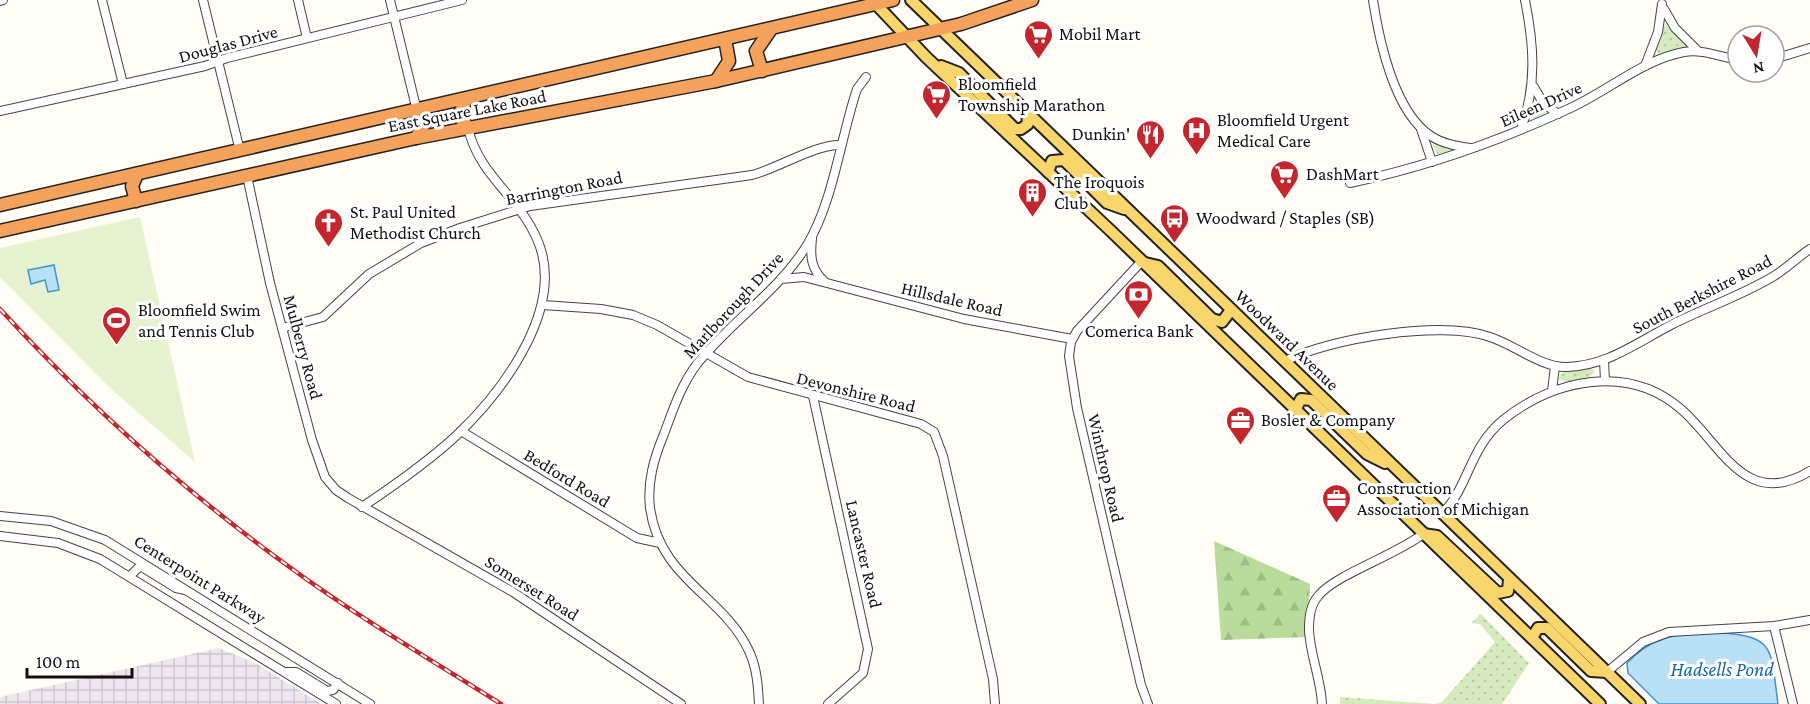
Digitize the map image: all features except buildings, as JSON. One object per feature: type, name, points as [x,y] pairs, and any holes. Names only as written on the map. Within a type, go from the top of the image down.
[{"type":"highway","name":"East Square Lake Road","points":[[0,205],[466,100],[873,2],[893,0]]},
{"type":"highway","name":"East Square Lake Road","points":[[0,231],[416,138],[716,81],[941,29],[995,14],[1032,0]]},
{"type":"highway","points":[[762,70],[756,58],[756,51],[772,28]]},
{"type":"highway","points":[[716,81],[729,61],[725,39]]},
{"type":"highway","points":[[466,100],[459,115],[468,128]]},
{"type":"highway","points":[[416,138],[425,123],[417,111]]},
{"type":"highway","points":[[136,201],[132,186],[137,174]]},
{"type":"main road","name":"Woodward Avenue","points":[[911,0],[1640,704]]},
{"type":"main road","points":[[873,2],[1600,704]]},
{"type":"main road","points":[[935,64],[958,73],[1015,129],[1021,129],[1028,124],[1027,112]]},
{"type":"main road","points":[[1048,172],[1052,161],[1064,160],[1107,202],[1130,211]]},
{"type":"main road","points":[[1141,262],[1158,266],[1212,319],[1222,322],[1231,310]]},
{"type":"main road","points":[[1295,410],[1301,399],[1311,400],[1367,454],[1396,469]]},
{"type":"main road","points":[[1423,534],[1437,536],[1496,592],[1506,592],[1509,579]]},
{"type":"main road","points":[[1532,638],[1538,628],[1547,628],[1591,671],[1607,672]]},
{"type":"street","points":[[102,0],[123,84]]},
{"type":"street","points":[[203,0],[240,151]]},
{"type":"street","points":[[298,0],[307,38]]},
{"type":"street","points":[[390,0],[417,111]]},
{"type":"street","name":"Douglas Drive","points":[[0,111],[205,66],[462,0]]},
{"type":"street","points":[[1373,0],[1389,70],[1402,99],[1420,126],[1432,162]]},
{"type":"street","points":[[1521,129],[1534,84],[1533,50],[1525,0]]},
{"type":"street","points":[[1662,2],[1671,23],[1698,51]]},
{"type":"street","points":[[1645,66],[1658,32],[1662,2]]},
{"type":"street","points":[[1786,55],[1810,48]]},
{"type":"street","name":"Eileen Drive","points":[[1350,183],[1472,149],[1558,114],[1645,66],[1677,54],[1698,51],[1726,57]]},
{"type":"street","name":"Marlborough Drive","points":[[759,704],[755,666],[746,644],[671,562],[660,543],[650,501],[652,469],[681,389],[706,355],[796,261],[812,236],[856,89],[866,77]]},
{"type":"street","points":[[1534,84],[1540,100],[1558,114]]},
{"type":"street","points":[[1420,126],[1438,140],[1472,149]]},
{"type":"street","points":[[362,507],[402,479],[461,431],[514,364],[543,305],[542,255],[537,239],[520,209],[479,160],[468,128]]},
{"type":"street","name":"Barrington Road","points":[[282,328],[323,317],[369,273],[421,243],[520,209],[620,192],[752,175],[785,164],[820,147],[841,145]]},
{"type":"street","name":"Mulberry Road","points":[[247,176],[282,328],[322,472],[336,490],[362,507]]},
{"type":"street","points":[[812,236],[812,265],[826,283]]},
{"type":"street","name":"South Berkshire Road","points":[[1285,361],[1313,350],[1389,334],[1446,331],[1489,336],[1555,366],[1581,366],[1604,361],[1672,324],[1767,280],[1810,249]]},
{"type":"street","points":[[1072,339],[1141,262]]},
{"type":"street","name":"Hillsdale Road","points":[[777,282],[793,276],[964,319],[1072,339]]},
{"type":"street","name":"Devonshire Road","points":[[543,305],[601,309],[633,315],[657,325],[748,377],[921,424],[935,434],[943,456],[993,679],[995,704]]},
{"type":"street","name":"Winthrop Road","points":[[1072,339],[1070,367],[1079,418],[1141,685],[1148,704]]},
{"type":"street","points":[[1604,361],[1605,380]]},
{"type":"street","points":[[1551,391],[1555,366]]},
{"type":"street","points":[[1442,514],[1455,499],[1472,458],[1492,430],[1528,403],[1551,391],[1605,380],[1629,383],[1667,399],[1686,414],[1725,460],[1749,477],[1766,482],[1780,482],[1810,471]]},
{"type":"street","name":"Lancaster Road","points":[[813,396],[868,649],[863,673],[828,704]]},
{"type":"street","name":"Bedford Road","points":[[461,431],[637,538],[660,543]]},
{"type":"street","name":"Somerset Road","points":[[362,507],[513,592],[681,704]]},
{"type":"street","name":"Centerpoint Parkway","points":[[0,516],[51,521],[84,531],[124,550],[370,704]]},
{"type":"street","points":[[1322,704],[1309,630],[1314,603],[1328,587],[1400,550],[1423,534]]},
{"type":"street","name":"Centerpoint Parkway","points":[[0,536],[39,539],[73,547],[130,576],[336,704]]},
{"type":"street","points":[[130,576],[142,567],[176,588],[192,592]]},
{"type":"street","points":[[1607,672],[1632,650],[1664,633],[1774,626],[1810,620]]},
{"type":"street","points":[[1774,626],[1793,704]]},
{"type":"street","points":[[285,672],[296,672],[327,691],[333,690],[339,683]]},
{"type":"shaded area","points":[[219,648],[257,664],[321,704],[0,704],[0,697]]},
{"type":"green space","points":[[1665,24],[1688,46],[1658,56],[1656,48]]},
{"type":"green space","points":[[1536,101],[1548,112],[1535,119],[1530,115]]},
{"type":"green space","points":[[1431,140],[1453,148],[1454,150],[1437,154]]},
{"type":"green space","name":"Bloomfield Swim and Tennis Club","points":[[140,217],[195,462],[109,387],[0,277],[0,248]]},
{"type":"green space","points":[[1589,368],[1595,371],[1590,377],[1565,382],[1559,379],[1565,371]]},
{"type":"green space","points":[[1214,541],[1310,584],[1307,637],[1221,640]]},
{"type":"green space","points":[[1481,614],[1529,663],[1502,704],[1435,704],[1442,702],[1495,642],[1480,624],[1471,623]]},
{"type":"green space","points":[[1340,697],[1435,704],[1340,704]]},
{"type":"water","points":[[54,265],[59,290],[48,292],[45,280],[31,284],[28,270]]},
{"type":"water","name":"Hadsells Pond","points":[[1712,632],[1749,637],[1759,641],[1766,648],[1771,657],[1778,704],[1659,704],[1628,673],[1627,663],[1646,647],[1656,642],[1676,636]]},
{"type":"railway","points":[[0,309],[100,411],[208,505],[337,600],[501,704]]},
{"type":"place","name":"Mobil Mart","points":[[1038,60]]},
{"type":"place","name":"Bloomfield Township Marathon","points":[[937,120]]},
{"type":"place","name":"Bloomfield Urgent Medical Care","points":[[1196,156]]},
{"type":"place","name":"Dunkin'","points":[[1151,160]]},
{"type":"place","name":"DashMart","points":[[1285,200]]},
{"type":"place","name":"The Iroquois Club","points":[[1033,218]]},
{"type":"place","name":"Woodward / Staples (SB)","points":[[1175,244]]},
{"type":"place","name":"St. Paul United Methodist Church","points":[[329,248]]},
{"type":"place","name":"Comerica Bank","points":[[1139,320]]},
{"type":"place","name":"Bloomfield Swim and Tennis Club","points":[[117,346]]},
{"type":"place","name":"Bosler & Company","points":[[1240,446]]},
{"type":"place","name":"Construction Association of Michigan","points":[[1336,524]]}]
